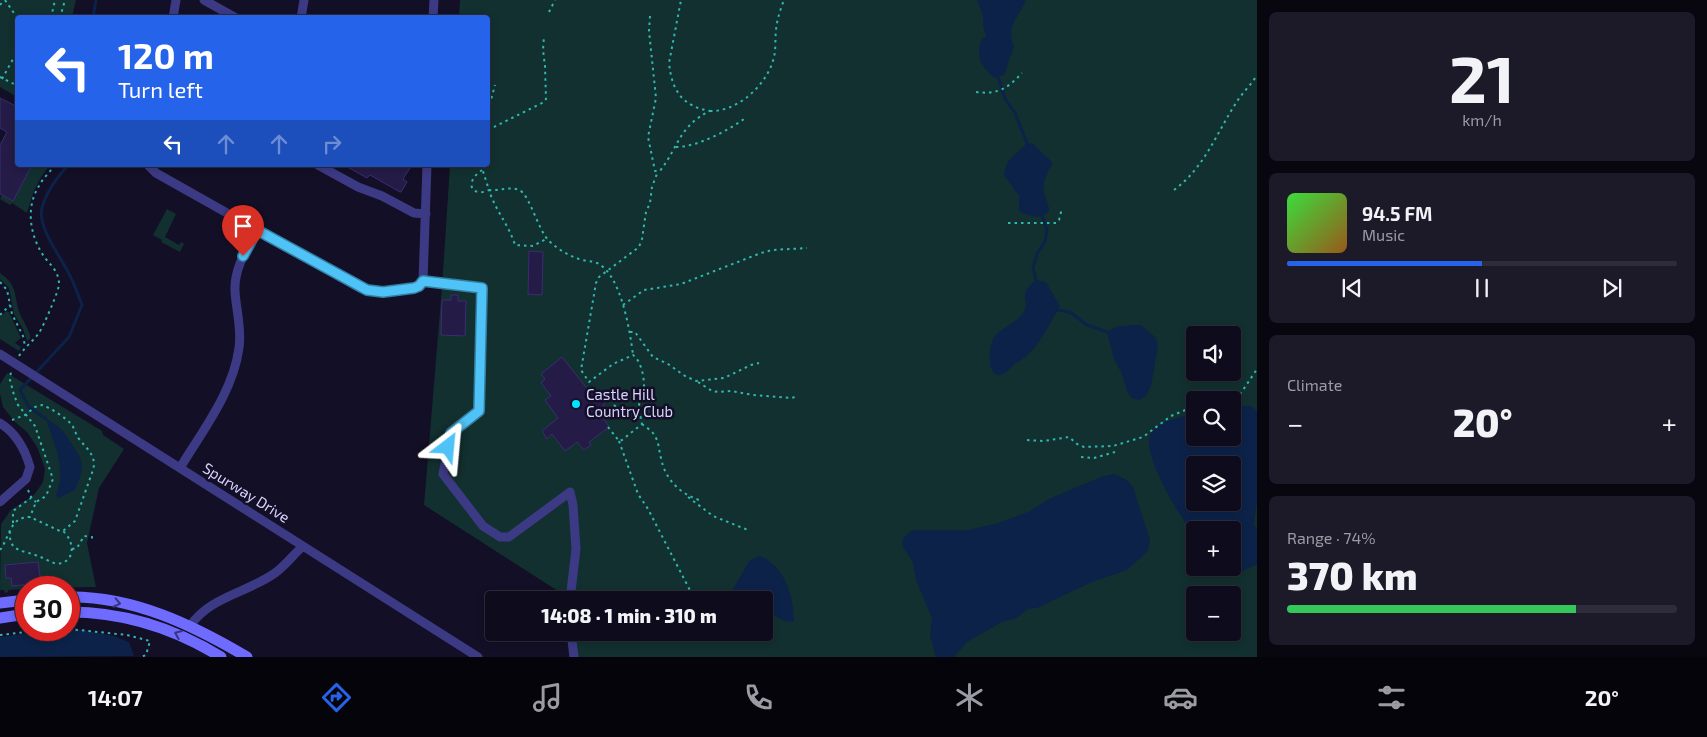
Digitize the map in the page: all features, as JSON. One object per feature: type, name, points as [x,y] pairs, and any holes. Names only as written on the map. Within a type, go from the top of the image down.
[{"type":"street","points":[[173,15],[176,0]]},
{"type":"street","points":[[204,0],[231,15]]},
{"type":"street","points":[[302,15],[304,0]]},
{"type":"street","points":[[433,15],[434,0]]},
{"type":"street","points":[[150,167],[156,173],[367,290],[383,292],[414,288],[422,283],[482,288],[479,411],[451,433],[443,474],[483,526],[500,537],[509,536],[570,492],[573,506],[576,549],[571,591]]},
{"type":"street","points":[[322,167],[358,187],[382,196],[414,213],[426,214]]},
{"type":"street","points":[[422,283],[427,167]]},
{"type":"street","points":[[180,468],[226,393],[234,371],[239,348],[240,330],[235,291],[236,276],[238,266],[257,230]]},
{"type":"street","name":"Spurway Drive","points":[[0,354],[478,657]]},
{"type":"street","points":[[0,423],[13,433],[30,467],[26,479],[0,502]]},
{"type":"street","points":[[190,626],[198,614],[276,573],[303,546]]},
{"type":"street","points":[[80,598],[100,599],[160,614],[190,626],[247,657]]},
{"type":"street","points":[[0,603],[15,601]]},
{"type":"street","points":[[80,613],[107,614],[143,622],[176,633],[221,657]]},
{"type":"street","points":[[0,618],[15,616]]},
{"type":"street","points":[[572,641],[574,657]]},
{"type":"path","points":[[0,5],[5,0],[15,15]]},
{"type":"path","points":[[52,15],[55,0]]},
{"type":"path","points":[[61,15],[65,0]]},
{"type":"path","points":[[549,12],[555,0]]},
{"type":"path","points":[[681,0],[669,63],[670,72],[681,98],[688,105],[710,112]]},
{"type":"path","points":[[748,530],[712,516],[686,495],[667,475],[664,470],[657,439],[642,424],[639,410],[644,386],[642,369],[638,358],[633,356],[613,364],[589,382],[581,370],[596,283],[599,277],[639,247],[652,187],[658,171],[666,162],[684,130],[692,121],[710,112],[727,110],[736,106],[754,90],[768,72],[773,59],[777,24],[784,0]]},
{"type":"path","points":[[650,16],[649,31],[656,98],[648,138],[655,171],[658,171]]},
{"type":"path","points":[[490,129],[544,102],[546,99],[545,66],[542,50],[544,36]]},
{"type":"path","points":[[15,55],[1,78],[15,85]]},
{"type":"path","points":[[976,92],[996,92],[1007,87],[1022,72]]},
{"type":"path","points":[[1174,190],[1199,167],[1236,102],[1257,75]]},
{"type":"path","points":[[490,104],[495,86]]},
{"type":"path","points":[[675,147],[703,142],[744,119]]},
{"type":"path","points":[[18,364],[25,346],[39,332],[59,286],[54,267],[45,257],[35,240],[31,212],[38,186],[54,167]]},
{"type":"path","points":[[481,167],[494,205],[512,236],[515,245],[533,246],[547,238]]},
{"type":"path","points":[[482,170],[471,183],[475,191],[481,193],[489,190],[516,189],[524,192],[537,223],[547,238],[566,254],[596,263],[608,270],[623,305],[630,332],[633,356]]},
{"type":"path","points":[[1008,223],[1056,223],[1059,220],[1062,208]]},
{"type":"path","points":[[623,305],[644,290],[681,284],[761,253],[772,250],[806,248]]},
{"type":"path","points":[[0,282],[7,290],[16,322],[24,336],[25,346]]},
{"type":"path","points":[[0,315],[10,305]]},
{"type":"path","points":[[630,332],[635,332],[653,357],[712,391],[792,398],[797,396]]},
{"type":"path","points":[[696,381],[724,378],[759,363]]},
{"type":"path","points":[[1241,394],[1257,369]]},
{"type":"path","points":[[26,415],[35,407],[42,405],[68,421],[78,438],[89,450],[94,461],[93,470],[75,521],[63,531]]},
{"type":"path","points":[[614,405],[620,411],[628,414],[639,410]]},
{"type":"path","points":[[1027,440],[1044,441],[1068,437],[1084,447],[1113,446],[1143,436],[1171,416],[1186,410]]},
{"type":"path","points":[[619,440],[642,424]]},
{"type":"path","points":[[608,427],[619,440],[638,494],[648,509],[690,591]]},
{"type":"path","points":[[1081,457],[1094,458],[1116,451],[1113,446]]},
{"type":"path","points":[[686,495],[699,500]]},
{"type":"path","points":[[13,523],[13,511],[31,498]]},
{"type":"path","points":[[10,529],[10,537],[14,547],[18,550],[35,554],[53,563],[66,561],[72,549],[69,537],[63,531],[55,530],[30,516]]},
{"type":"path","points":[[72,549],[77,548],[84,536],[92,538]]},
{"type":"path","points":[[80,630],[127,635],[150,641],[146,654],[141,657]]},
{"type":"path","points":[[0,635],[15,633]]},
{"type":"green space","points":[[0,0],[76,0],[72,15],[15,15],[15,96],[0,87]]},
{"type":"green space","name":"Castle Hill Country Club","points":[[460,0],[1257,0],[1257,657],[577,657],[577,641],[773,641],[773,591],[558,591],[424,505],[450,167],[490,167],[490,15],[459,15]]},
{"type":"green space","points":[[31,167],[49,167],[36,188],[27,213],[12,203],[10,205],[0,199],[2,195],[13,201]]},
{"type":"green space","points":[[167,209],[176,214],[165,237],[179,245],[181,242],[184,244],[180,252],[161,242],[162,240],[153,235]]},
{"type":"green space","points":[[0,273],[13,287],[20,314],[30,335],[30,339],[27,341],[23,329],[14,314],[9,288],[0,279]]},
{"type":"green space","points":[[6,311],[9,312],[21,338],[15,343],[21,347],[19,351],[0,339],[0,317]]},
{"type":"green space","points":[[7,373],[102,431],[103,435],[124,449],[99,488],[87,543],[96,587],[80,587],[80,576],[15,576],[15,590],[8,590],[5,593],[4,590],[0,590],[1,524],[11,510],[34,495],[43,482],[45,469],[37,447],[27,432],[15,422],[3,407],[0,384]]},
{"type":"water","points":[[977,0],[1026,0],[1012,27],[1011,33],[1014,47],[1004,75],[994,78],[982,65],[979,57],[981,39],[986,37],[983,15]]},
{"type":"water","points":[[1027,143],[1032,143],[1053,163],[1045,178],[1044,186],[1049,211],[1038,217],[1020,212],[1019,196],[1004,175],[1009,160]]},
{"type":"water","points":[[1036,280],[1046,282],[1060,306],[1042,337],[1029,354],[1005,373],[995,374],[990,364],[990,349],[994,337],[1017,320],[1023,313],[1026,304],[1026,290]]},
{"type":"water","points":[[1141,325],[1156,338],[1158,345],[1151,386],[1146,396],[1139,400],[1132,398],[1128,393],[1121,372],[1114,359],[1107,332],[1116,327]]},
{"type":"water","points":[[1241,406],[1251,406],[1257,411],[1257,501],[1254,524],[1257,531],[1257,564],[1245,570],[1241,571],[1241,521],[1186,521],[1186,524],[1164,487],[1151,457],[1150,435],[1154,430],[1170,420],[1186,416],[1186,446],[1241,446]]},
{"type":"water","points":[[46,419],[63,431],[79,456],[82,465],[81,475],[75,490],[59,498],[56,494],[59,484],[60,465]]},
{"type":"water","points":[[1114,474],[1127,480],[1133,487],[1150,540],[1148,551],[1127,570],[1092,582],[1037,608],[1028,609],[1017,618],[1002,622],[967,642],[954,657],[936,657],[930,635],[932,618],[916,580],[913,563],[902,545],[903,538],[912,530],[969,530],[998,523],[1028,512],[1049,499],[1079,486]]},
{"type":"water","points":[[760,556],[776,567],[782,575],[790,593],[794,622],[784,621],[773,615],[773,591],[732,591],[750,560]]},
{"type":"water","points":[[80,630],[114,636],[129,642],[134,656],[0,657],[0,637],[15,635],[15,641],[80,641]]},
{"type":"building","points":[[0,98],[15,106],[15,167],[31,167],[13,201],[0,194],[0,145],[7,132],[0,128]]},
{"type":"building","points":[[348,167],[410,168],[403,179],[407,182],[401,192],[370,175],[367,178]]},
{"type":"building","points":[[529,251],[543,252],[542,295],[528,294]]},
{"type":"building","points":[[451,295],[458,295],[458,301],[466,301],[465,336],[441,335],[442,300],[451,300]]},
{"type":"building","name":"Castle Hill Country Club","points":[[562,357],[589,391],[591,389],[594,392],[597,390],[606,402],[603,405],[605,413],[602,416],[609,427],[589,442],[591,445],[584,450],[577,442],[565,451],[552,434],[547,439],[542,431],[558,418],[545,400],[551,396],[541,383],[545,379],[541,374]]},
{"type":"building","points":[[38,562],[40,576],[15,576],[15,586],[12,586],[11,578],[6,578],[5,565]]},
{"type":"waterway","points":[[94,15],[96,0]]},
{"type":"waterway","points":[[998,77],[1005,99],[1015,113],[1027,143]]},
{"type":"waterway","points":[[46,419],[29,407],[20,390],[69,337],[82,305],[72,279],[51,243],[41,216],[49,191],[66,167]]},
{"type":"waterway","points":[[1036,280],[1033,268],[1037,254],[1045,241],[1047,230],[1042,216]]},
{"type":"waterway","points":[[1058,310],[1070,312],[1087,325],[1107,332]]},
{"type":"place","name":"Castle Hill Country Club","points":[[576,404]]},
{"type":"route","points":[[243,256],[257,230],[360,288],[374,292],[414,288],[423,281],[482,288],[479,411],[451,433],[448,447]]}]
